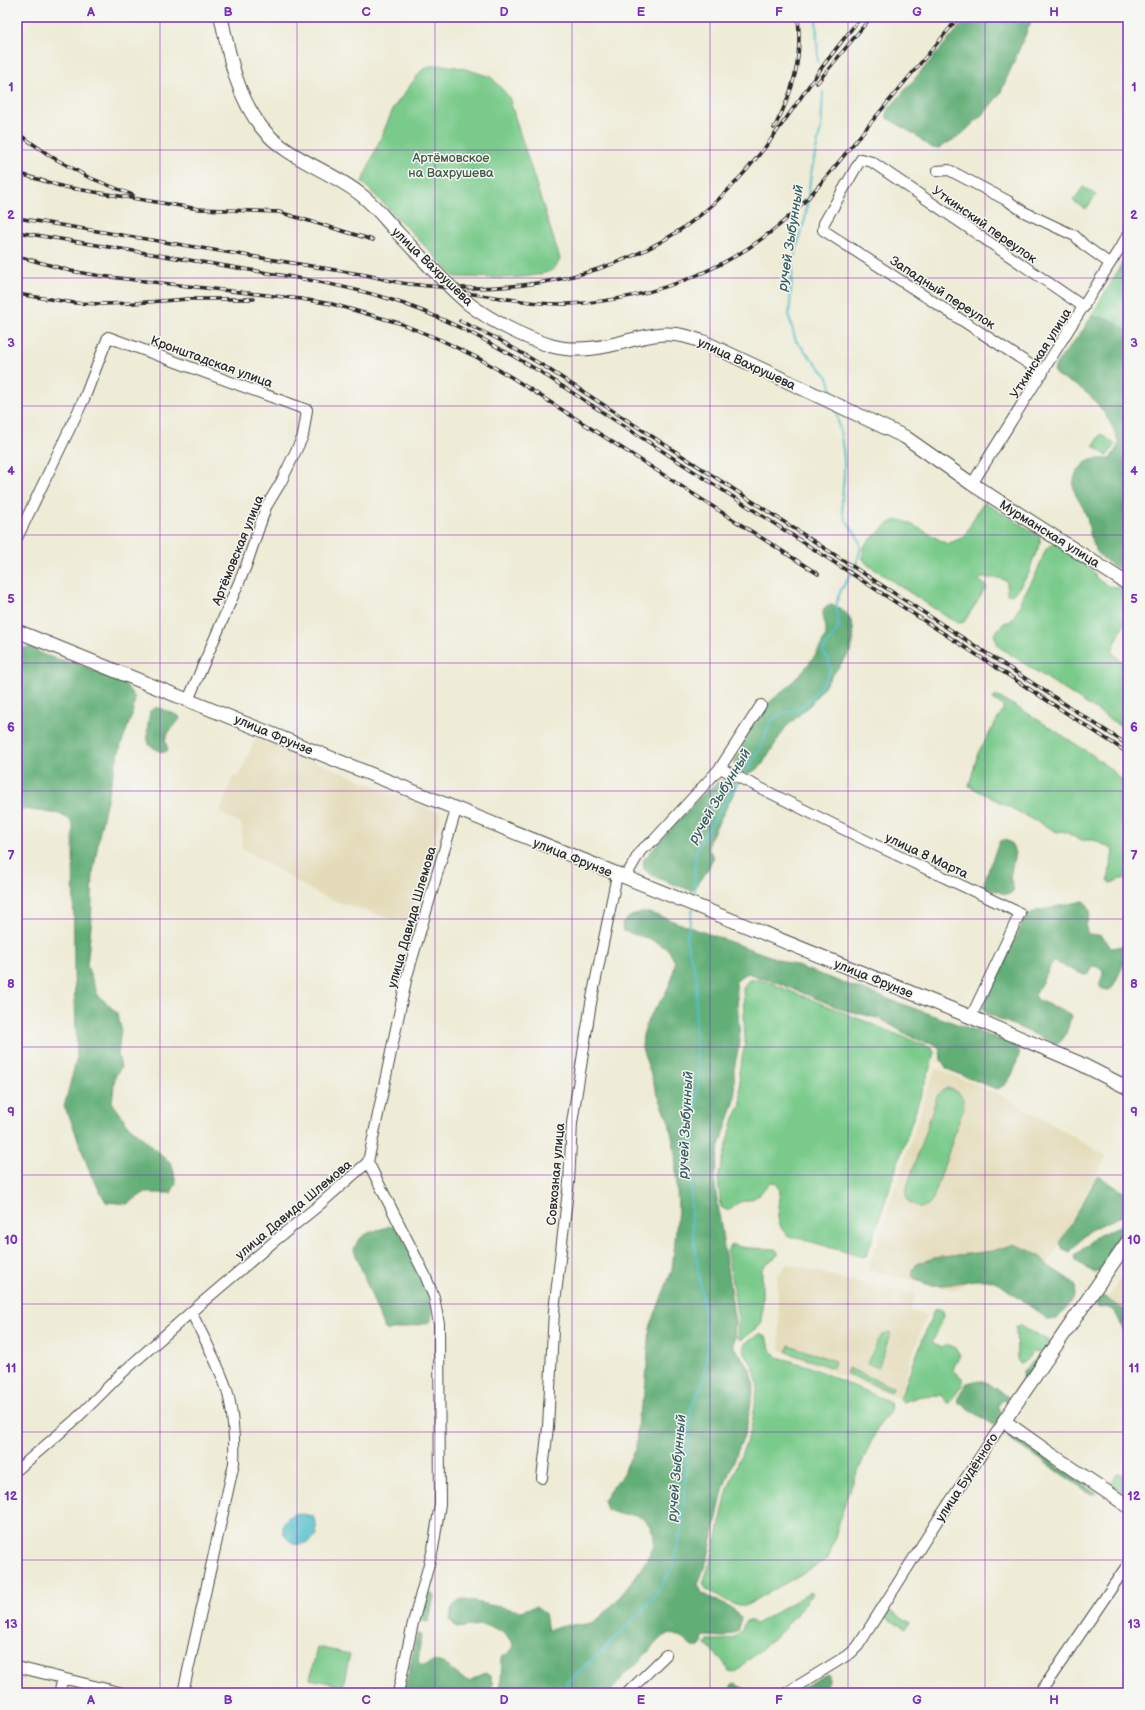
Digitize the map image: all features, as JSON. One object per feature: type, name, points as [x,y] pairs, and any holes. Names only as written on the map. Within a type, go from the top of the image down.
[{"type":"main road","name":"улица Вахрушева","points":[[221,17],[230,58],[239,84],[252,114],[263,129],[284,147],[361,195],[451,287],[470,304],[484,313],[530,338],[554,346],[584,350],[610,346],[654,335],[669,334],[685,336],[704,342],[905,437],[972,484]]},
{"type":"main road","name":"Мурманская улица","points":[[972,484],[1128,584]]},
{"type":"main road","name":"улица Фрунзе","points":[[17,631],[220,712],[456,810],[971,1017],[1079,1063],[1128,1088]]},
{"type":"main road","name":"улица Будённого","points":[[1004,1421],[1128,1241]]},
{"type":"main road","points":[[1004,1421],[1070,1468],[1128,1506]]},
{"type":"street","name":"Уткинский переулок","points":[[828,234],[823,230],[824,223],[861,159],[872,162],[1084,307]]},
{"type":"street","points":[[937,171],[948,170],[1008,201],[1024,212],[1075,236],[1084,245],[1109,263]]},
{"type":"street","name":"Западный переулок","points":[[828,234],[879,265],[1043,373]]},
{"type":"street","name":"Уткинская улица","points":[[972,484],[1084,307],[1109,263],[1128,235]]},
{"type":"street","name":"Кронштадская улица","points":[[17,538],[84,399],[108,337],[306,410]]},
{"type":"street","name":"Артёмовская улица","points":[[188,700],[246,566],[266,507],[281,482],[303,436],[306,410]]},
{"type":"street","points":[[621,876],[640,850],[654,840],[720,768],[761,705]]},
{"type":"street","name":"улица 8 Марта","points":[[720,768],[867,841],[1020,913],[971,1017]]},
{"type":"street","name":"улица Давида Шлемова","points":[[17,1470],[75,1420],[122,1374],[191,1312],[318,1206],[368,1162],[407,976],[456,810]]},
{"type":"street","name":"Совхозная улица","points":[[542,1478],[548,1427],[554,1311],[569,1182],[572,1123],[591,1003],[621,876]]},
{"type":"street","points":[[368,1162],[425,1275],[434,1297],[439,1324],[440,1504],[433,1549],[398,1693]]},
{"type":"street","points":[[183,1693],[234,1463],[235,1440],[228,1392],[217,1364],[191,1312]]},
{"type":"street","name":"улица Будённого","points":[[786,1693],[851,1653],[858,1646],[935,1524],[1004,1421]]},
{"type":"street","points":[[1040,1693],[1128,1564]]},
{"type":"street","points":[[628,1693],[666,1655]]},
{"type":"street","points":[[17,1667],[123,1693]]},
{"type":"street","points":[[59,1693],[63,1679]]},
{"type":"shaded area","points":[[256,737],[441,813],[409,924],[344,904],[318,894],[241,847],[242,824],[220,813],[233,776],[239,776]]},
{"type":"shaded area","points":[[935,1068],[1007,1098],[1106,1156],[1043,1273],[1005,1258],[955,1290],[868,1270]]},
{"type":"shaded area","points":[[788,1264],[844,1279],[916,1295],[910,1310],[926,1315],[898,1398],[791,1356],[780,1349],[777,1275]]},
{"type":"shaded area","points":[[1128,1268],[1128,1315],[1106,1300]]},
{"type":"green space","points":[[968,17],[1033,17],[1000,94],[985,112],[961,135],[939,148],[932,148],[914,134],[887,118],[887,111]]},
{"type":"green space","name":"Артёмовское на Вахрушева","points":[[443,65],[462,68],[491,77],[509,97],[560,259],[554,269],[541,274],[517,277],[455,277],[362,182],[394,107],[421,71],[430,66]]},
{"type":"green space","points":[[1083,187],[1096,195],[1086,209],[1073,201]]},
{"type":"green space","points":[[1128,253],[1128,331],[1108,319],[1091,317]]},
{"type":"green space","points":[[1091,317],[1108,319],[1128,331],[1128,575],[1104,559],[1095,549],[1085,512],[1073,488],[1074,478],[1083,465],[1093,459],[1110,459],[1119,444],[1109,420],[1099,405],[1080,388],[1055,374],[1054,370],[1056,364],[1083,330]]},
{"type":"green space","points":[[1101,434],[1115,444],[1107,456],[1093,446]]},
{"type":"green space","points":[[985,503],[1037,534],[1040,537],[1040,544],[1029,573],[1012,595],[1007,594],[1007,581],[999,578],[980,578],[979,580],[987,587],[964,622],[958,623],[950,619],[868,565],[863,559],[866,544],[887,525],[897,520],[909,523],[947,544],[964,537],[980,507]]},
{"type":"green space","points":[[1054,542],[1092,570],[1097,579],[1108,586],[1118,587],[1128,591],[1128,614],[1112,651],[1119,660],[1128,663],[1128,731],[999,647],[994,634],[1004,623],[1011,621],[1020,606],[1021,599],[1035,576],[1046,549]]},
{"type":"green space","points":[[831,605],[838,607],[844,612],[852,623],[854,638],[850,652],[810,705],[785,728],[762,765],[754,771],[746,774],[740,772],[734,764],[747,734],[766,706],[787,688],[818,651],[826,633],[823,615],[824,608]]},
{"type":"green space","points":[[31,647],[44,655],[86,667],[125,684],[135,698],[132,715],[121,745],[112,777],[100,831],[93,874],[91,925],[87,966],[98,995],[117,1013],[121,1028],[118,1055],[121,1067],[115,1077],[112,1102],[128,1125],[172,1164],[176,1183],[171,1193],[144,1193],[127,1204],[106,1202],[91,1175],[70,1118],[64,1107],[77,1057],[74,973],[73,825],[69,819],[59,814],[17,808],[17,657],[22,648]]},
{"type":"green space","points":[[994,697],[998,697],[1026,712],[1094,756],[1116,774],[1128,787],[1128,877],[1111,883],[1108,881],[1113,851],[1112,849],[1094,840],[1082,840],[1063,831],[1057,832],[969,786],[978,753],[1003,710],[1003,706],[993,699]]},
{"type":"green space","points":[[155,708],[160,708],[179,716],[180,719],[169,732],[165,740],[168,750],[165,752],[161,752],[149,745],[148,741],[147,732],[149,715],[150,711]]},
{"type":"green space","points":[[727,779],[734,782],[736,789],[709,841],[708,849],[714,856],[708,869],[692,891],[661,879],[646,871],[644,868],[644,859],[696,801],[718,783]]},
{"type":"green space","points":[[1005,840],[1011,843],[1015,853],[1010,877],[1014,890],[1010,894],[1004,894],[984,886],[988,871],[1000,841]]},
{"type":"green space","points":[[1083,901],[1089,909],[1086,925],[1088,934],[1102,936],[1111,948],[1128,945],[1127,957],[1113,987],[1109,990],[1101,988],[1100,983],[1103,970],[1095,966],[1092,967],[1089,974],[1084,975],[1055,962],[1052,963],[1035,995],[1038,1000],[1070,1014],[1071,1017],[1063,1039],[1057,1044],[988,1014],[983,1009],[984,1004],[1025,918],[1036,911]]},
{"type":"green space","points":[[645,912],[1012,1044],[1016,1046],[1020,1052],[1012,1074],[1006,1084],[996,1089],[947,1069],[941,1060],[940,1050],[934,1044],[923,1042],[902,1032],[881,1019],[844,1010],[781,984],[748,973],[740,977],[736,982],[740,1042],[734,1069],[735,1100],[719,1148],[714,1179],[735,1322],[734,1347],[750,1369],[754,1387],[746,1430],[724,1486],[708,1558],[698,1584],[702,1593],[733,1609],[741,1618],[737,1631],[725,1637],[705,1636],[702,1638],[703,1643],[699,1647],[692,1647],[681,1637],[670,1633],[663,1637],[620,1680],[610,1693],[497,1693],[501,1680],[502,1657],[511,1651],[513,1644],[501,1632],[488,1626],[457,1628],[450,1620],[452,1608],[460,1599],[520,1611],[536,1606],[545,1613],[548,1631],[559,1626],[591,1623],[610,1607],[628,1586],[644,1564],[654,1542],[650,1526],[641,1517],[636,1515],[614,1513],[606,1509],[603,1500],[621,1477],[636,1447],[638,1417],[645,1391],[650,1327],[672,1270],[678,1209],[675,1152],[669,1122],[656,1090],[642,1048],[643,1035],[648,1019],[665,994],[672,979],[675,962],[668,949],[650,939],[623,931],[622,923],[631,916]]},
{"type":"green space","points":[[758,978],[931,1048],[935,1053],[867,1255],[862,1257],[791,1237],[785,1233],[778,1219],[780,1190],[775,1183],[770,1182],[756,1197],[740,1202],[730,1210],[726,1210],[721,1207],[718,1178],[734,1118],[741,1105],[739,1072],[745,1044],[743,987],[749,980]]},
{"type":"green space","points":[[948,1088],[960,1094],[963,1099],[964,1106],[933,1199],[928,1205],[921,1208],[909,1202],[906,1195],[906,1190],[937,1096],[943,1090]]},
{"type":"green space","points":[[1099,1176],[1128,1195],[1128,1213],[1090,1230],[1070,1252],[1063,1249],[1060,1243],[1097,1177]]},
{"type":"green space","points":[[1128,1222],[1128,1231],[1099,1272],[1093,1272],[1076,1261],[1075,1256],[1095,1237]]},
{"type":"green space","points":[[390,1226],[399,1230],[415,1262],[426,1289],[432,1312],[431,1321],[427,1323],[388,1331],[384,1328],[354,1250],[360,1239],[368,1233]]},
{"type":"green space","points":[[1014,1244],[1029,1250],[1042,1258],[1046,1264],[1074,1283],[1076,1288],[1074,1297],[1057,1319],[1049,1320],[998,1283],[988,1280],[932,1285],[922,1282],[912,1276],[913,1269],[917,1264],[933,1258],[992,1251]]},
{"type":"green space","points":[[732,1245],[747,1248],[775,1249],[778,1253],[778,1255],[766,1264],[762,1270],[762,1321],[760,1325],[742,1339],[738,1339],[737,1337],[738,1319],[727,1251]]},
{"type":"green space","points":[[1103,1296],[1128,1311],[1128,1337],[1118,1317],[1111,1309],[1106,1307],[1100,1308],[1096,1305],[1097,1299]]},
{"type":"green space","points":[[939,1309],[943,1312],[944,1317],[932,1343],[941,1348],[947,1345],[952,1346],[958,1352],[960,1355],[953,1369],[963,1379],[963,1384],[949,1403],[947,1403],[943,1396],[940,1395],[921,1396],[903,1402],[900,1398],[934,1310]]},
{"type":"green space","points":[[1019,1325],[1049,1341],[1050,1346],[1042,1352],[1033,1352],[1025,1362],[1020,1363],[1017,1360],[1016,1327]]},
{"type":"green space","points":[[888,1332],[891,1333],[878,1368],[867,1363],[881,1336]]},
{"type":"green space","points":[[759,1334],[766,1337],[772,1351],[778,1357],[808,1366],[890,1402],[891,1410],[878,1427],[847,1496],[831,1550],[826,1560],[747,1605],[735,1605],[707,1590],[703,1583],[712,1557],[728,1488],[751,1430],[758,1385],[753,1366],[743,1348],[745,1343]]},
{"type":"green space","points":[[789,1345],[835,1361],[833,1368],[787,1352]]},
{"type":"green space","points":[[1037,1357],[1044,1359],[1027,1381],[1024,1380],[1022,1373]]},
{"type":"green space","points":[[848,1368],[893,1387],[891,1392],[846,1373]]},
{"type":"green space","points":[[979,1380],[988,1383],[1011,1399],[1008,1402],[1002,1400],[998,1406],[1003,1414],[997,1424],[994,1425],[959,1403],[958,1398],[967,1383]]},
{"type":"green space","points":[[1010,1433],[1096,1492],[1095,1494],[1091,1494],[1009,1438],[1008,1434]]},
{"type":"green space","points":[[1120,1473],[1128,1478],[1128,1495],[1114,1487],[1112,1483],[1116,1474]]},
{"type":"green space","points":[[811,1592],[813,1594],[782,1631],[734,1673],[730,1672],[722,1660],[706,1645],[708,1640],[727,1640],[735,1636],[739,1633],[746,1621],[752,1621],[756,1624]]},
{"type":"green space","points":[[431,1593],[434,1596],[429,1621],[426,1622],[422,1620],[421,1617],[428,1595]]},
{"type":"green space","points":[[886,1609],[910,1623],[906,1629],[881,1615]]},
{"type":"green space","points":[[417,1634],[421,1635],[418,1663],[425,1665],[432,1662],[443,1663],[458,1675],[469,1681],[485,1673],[490,1676],[493,1685],[489,1693],[404,1693]]},
{"type":"green space","points":[[317,1647],[350,1654],[343,1686],[310,1679]]},
{"type":"green space","points":[[826,1674],[829,1675],[829,1680],[821,1693],[795,1693]]},
{"type":"green space","points":[[735,1684],[753,1693],[730,1693],[731,1686]]},
{"type":"water","points":[[298,1513],[313,1516],[317,1535],[307,1542],[299,1544],[291,1542],[286,1537],[283,1530],[284,1523],[289,1517]]},
{"type":"waterway","name":"ручей Зыбунный","points":[[816,17],[818,62]]},
{"type":"waterway","name":"ручей Зыбунный","points":[[823,92],[821,128],[811,173],[805,220],[800,234],[793,265],[789,317],[796,341],[828,377],[834,397]]},
{"type":"waterway","name":"ручей Зыбунный","points":[[743,776],[759,751],[768,726],[774,718],[780,714],[794,711],[802,706],[813,696],[830,671],[830,664],[823,652],[826,645],[838,629],[837,602],[839,594],[857,562],[860,551],[859,540],[847,523],[842,508],[844,457],[836,409]]},
{"type":"waterway","name":"ручей Зыбунный","points":[[695,901],[695,856],[700,842],[739,781]]},
{"type":"waterway","name":"ручей Зыбунный","points":[[559,1693],[568,1682],[613,1641],[643,1610],[661,1587],[672,1568],[681,1531],[691,1408],[704,1380],[708,1343],[691,1217],[691,1164],[699,1076],[695,1033],[697,980],[686,939],[693,909]]},
{"type":"railway","points":[[774,128],[787,101],[795,74],[799,47],[798,17]]},
{"type":"railway","points":[[17,218],[366,275],[393,282],[453,287],[495,287],[538,283],[579,274],[619,262],[657,244],[693,221],[725,193],[751,164],[787,118],[825,63],[861,17]]},
{"type":"railway","points":[[817,83],[871,17]]},
{"type":"railway","points":[[465,293],[556,304],[602,301],[666,287],[696,276],[726,261],[754,244],[780,225],[804,202],[959,17]]},
{"type":"railway","points":[[17,133],[52,157],[88,177],[133,195]]},
{"type":"railway","points":[[17,173],[64,187],[199,209],[279,212],[373,240]]},
{"type":"railway","points":[[17,232],[329,284],[386,298],[426,312],[446,321],[484,340],[539,371],[1128,753]]},
{"type":"railway","points":[[17,256],[71,271],[101,276],[301,299],[332,304],[399,323],[441,340],[478,358],[511,377],[818,574]]},
{"type":"railway","points":[[17,294],[75,303],[103,304],[188,299],[254,299]]},
{"type":"railway","points":[[460,321],[498,339],[542,365],[1128,745]]}]
